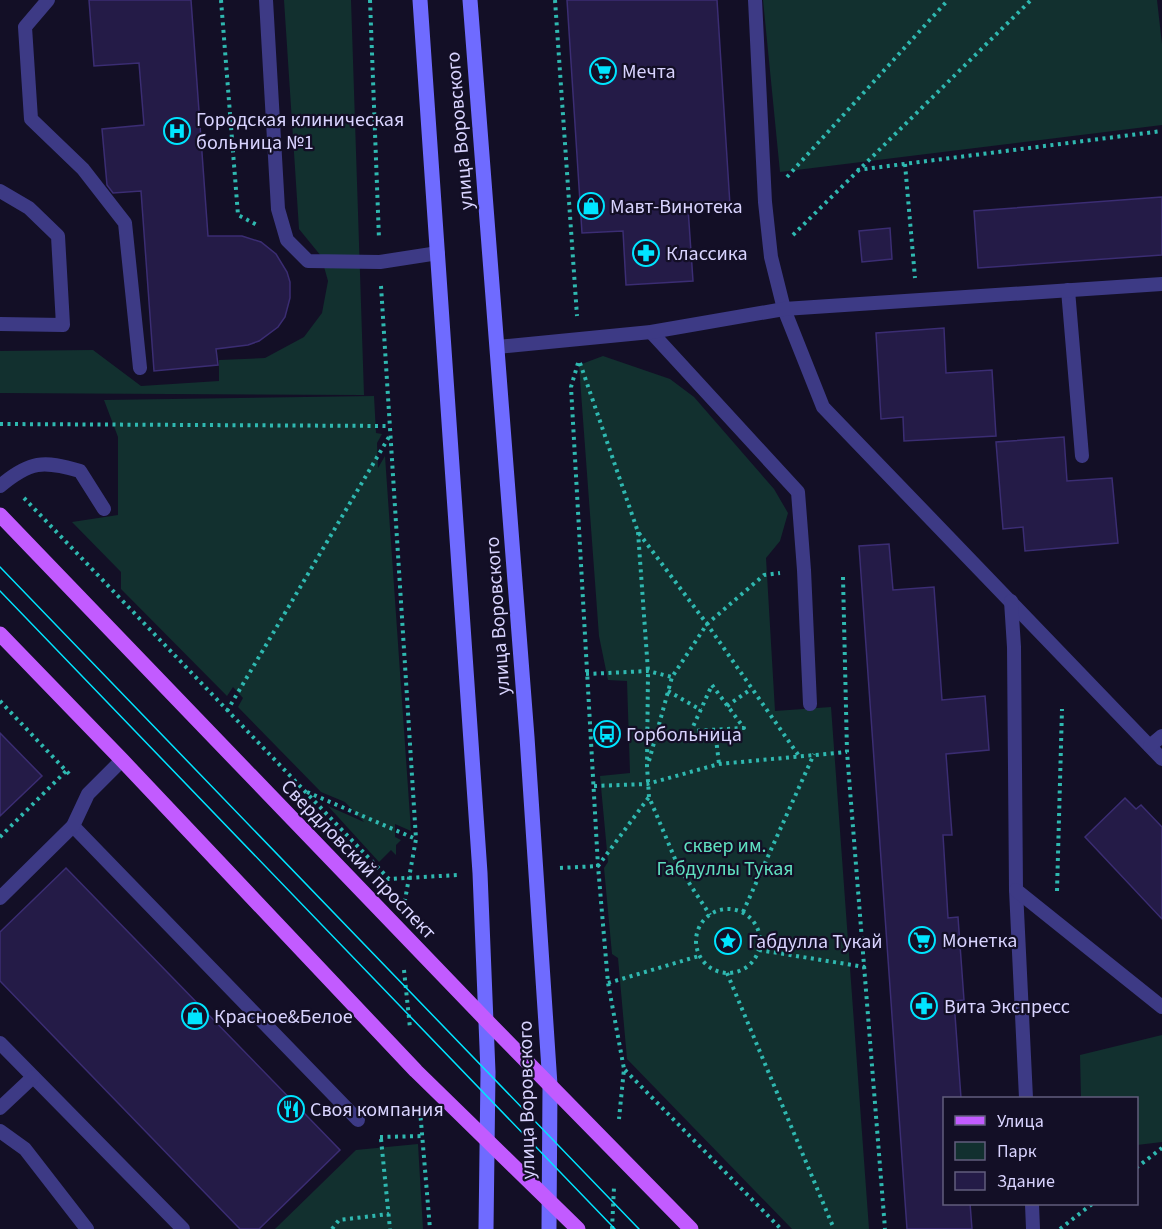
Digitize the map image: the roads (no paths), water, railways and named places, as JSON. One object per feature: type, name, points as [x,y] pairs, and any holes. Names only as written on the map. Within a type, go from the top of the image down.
[{"type":"main road","name":"улица Воровского","points":[[420,0],[480,873],[488,1072],[486,1229]]},
{"type":"main road","name":"улица Воровского","points":[[470,0],[550,1085],[549,1229]]},
{"type":"main road","name":"Свердловский проспект","points":[[0,516],[691,1229]]},
{"type":"main road","points":[[0,634],[416,1071],[578,1229]]},
{"type":"lane","points":[[48,0],[25,27],[31,119],[83,168],[125,223],[140,368]]},
{"type":"lane","points":[[267,0],[278,209],[287,240],[308,261],[380,262],[438,253]]},
{"type":"lane","points":[[755,0],[765,202],[771,257],[784,309],[823,407],[1162,759]]},
{"type":"lane","points":[[0,191],[29,208],[58,236],[63,325],[0,324]]},
{"type":"lane","points":[[497,347],[651,332],[784,309],[1162,284]]},
{"type":"lane","points":[[1068,290],[1082,456]]},
{"type":"lane","points":[[651,332],[798,492],[810,704]]},
{"type":"lane","points":[[3,484],[29,466],[55,464],[80,471],[104,509]]},
{"type":"lane","points":[[1011,601],[1014,647],[1016,890],[1026,1097]]},
{"type":"lane","points":[[1150,747],[1162,736]]},
{"type":"lane","points":[[0,898],[73,826],[88,794],[122,760]]},
{"type":"lane","points":[[73,826],[358,1120]]},
{"type":"lane","points":[[1016,890],[1162,1007]]},
{"type":"lane","points":[[0,1043],[183,1229]]},
{"type":"lane","points":[[0,1108],[33,1077]]},
{"type":"lane","points":[[0,1131],[25,1149],[87,1229]]},
{"type":"lane","points":[[1032,1205],[1033,1229]]},
{"type":"tram line","points":[[0,567],[639,1229]]},
{"type":"tram line","points":[[0,591],[615,1229]]},
{"type":"place","name":"Мечта","points":[[603,71]]},
{"type":"place","name":"Городская клиническая больница №1","points":[[177,131]]},
{"type":"place","name":"Мавт-Винотека","points":[[591,206]]},
{"type":"place","name":"Классика","points":[[646,253]]},
{"type":"place","name":"Горбольница","points":[[607,734]]},
{"type":"place","name":"Монетка","points":[[922,940]]},
{"type":"place","name":"Габдулла Тукай","points":[[728,941]]},
{"type":"place","name":"Вита Экспресс","points":[[924,1006]]},
{"type":"place","name":"Красное&Белое","points":[[195,1016]]},
{"type":"place","name":"Своя компания","points":[[291,1109]]},
{"type":"park label","name":"сквер им. Габдуллы Тукая","points":[[725,856]]}]
